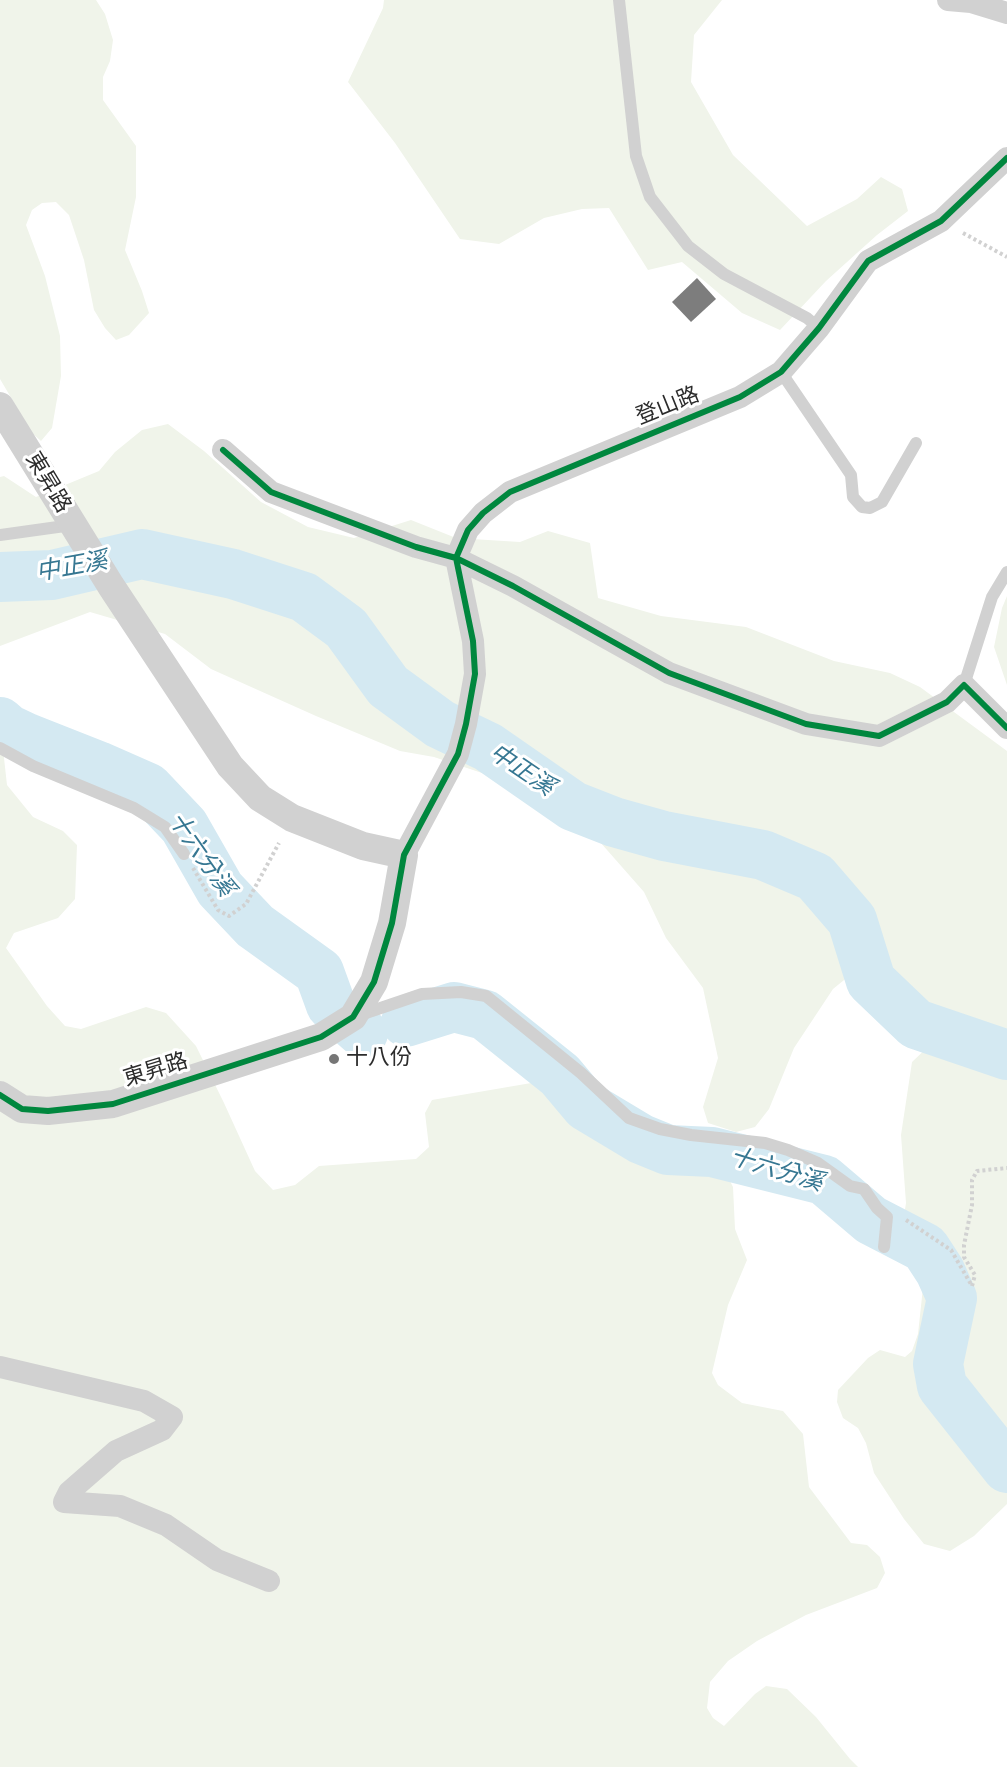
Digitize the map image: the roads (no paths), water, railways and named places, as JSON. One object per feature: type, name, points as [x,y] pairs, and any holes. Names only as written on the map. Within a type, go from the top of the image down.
[{"type":"street","points":[[948,0],[971,2],[1007,13]]},
{"type":"street","name":"登山路","points":[[456,558],[468,530],[483,513],[510,492],[740,397],[781,372],[819,328],[868,261],[941,221],[1007,158]]},
{"type":"street","name":"東昇路","points":[[0,406],[72,525],[230,766],[260,798],[292,818],[363,846],[404,855]]},
{"type":"street","points":[[223,450],[271,492],[416,547],[456,558],[513,586],[669,673],[806,724],[879,736],[947,702],[964,685],[1007,728]]},
{"type":"street","points":[[353,1017],[374,982],[392,923],[404,855],[458,754],[466,724],[475,674],[473,641],[456,558]]},
{"type":"street","name":"東昇路","points":[[0,1095],[22,1109],[48,1111],[112,1104],[321,1037],[353,1017]]},
{"type":"street","points":[[0,1367],[144,1401],[172,1417],[162,1430],[116,1451],[69,1492],[64,1502],[120,1506],[166,1526],[217,1560],[269,1581]]},
{"type":"lane","points":[[619,0],[636,156],[650,197],[688,246],[724,274],[807,318],[819,328]]},
{"type":"lane","points":[[781,372],[851,475],[853,497],[862,507],[870,508],[882,502],[916,443]]},
{"type":"lane","points":[[0,535],[72,525]]},
{"type":"lane","points":[[964,685],[992,597],[1007,572]]},
{"type":"lane","points":[[0,748],[33,766],[134,808],[165,827],[184,854]]},
{"type":"lane","points":[[353,1017],[422,994],[461,992],[486,996],[581,1072],[629,1118],[660,1129],[691,1135],[765,1143],[818,1163],[850,1186],[864,1189],[877,1208],[887,1217],[884,1247]]},
{"type":"waterway","name":"中正溪","points":[[0,577],[52,575],[142,554],[233,574],[304,597],[346,628],[388,686],[440,724],[488,747],[573,806],[614,822],[664,836],[763,855],[815,877],[852,920],[871,981],[916,1024],[1007,1055]]},
{"type":"waterway","name":"十六分溪","points":[[0,722],[8,729],[27,738],[148,788],[184,826],[220,889],[255,926],[319,972],[331,1005],[363,1033]]},
{"type":"waterway","name":"十六分溪","points":[[406,1022],[454,1007],[485,1015],[560,1075],[586,1106],[641,1139],[668,1150],[712,1152],[824,1180],[871,1220],[925,1248],[940,1271],[952,1298],[938,1364],[942,1386],[1007,1468]]},
{"type":"place","name":"十八份","points":[[334,1059]]}]
